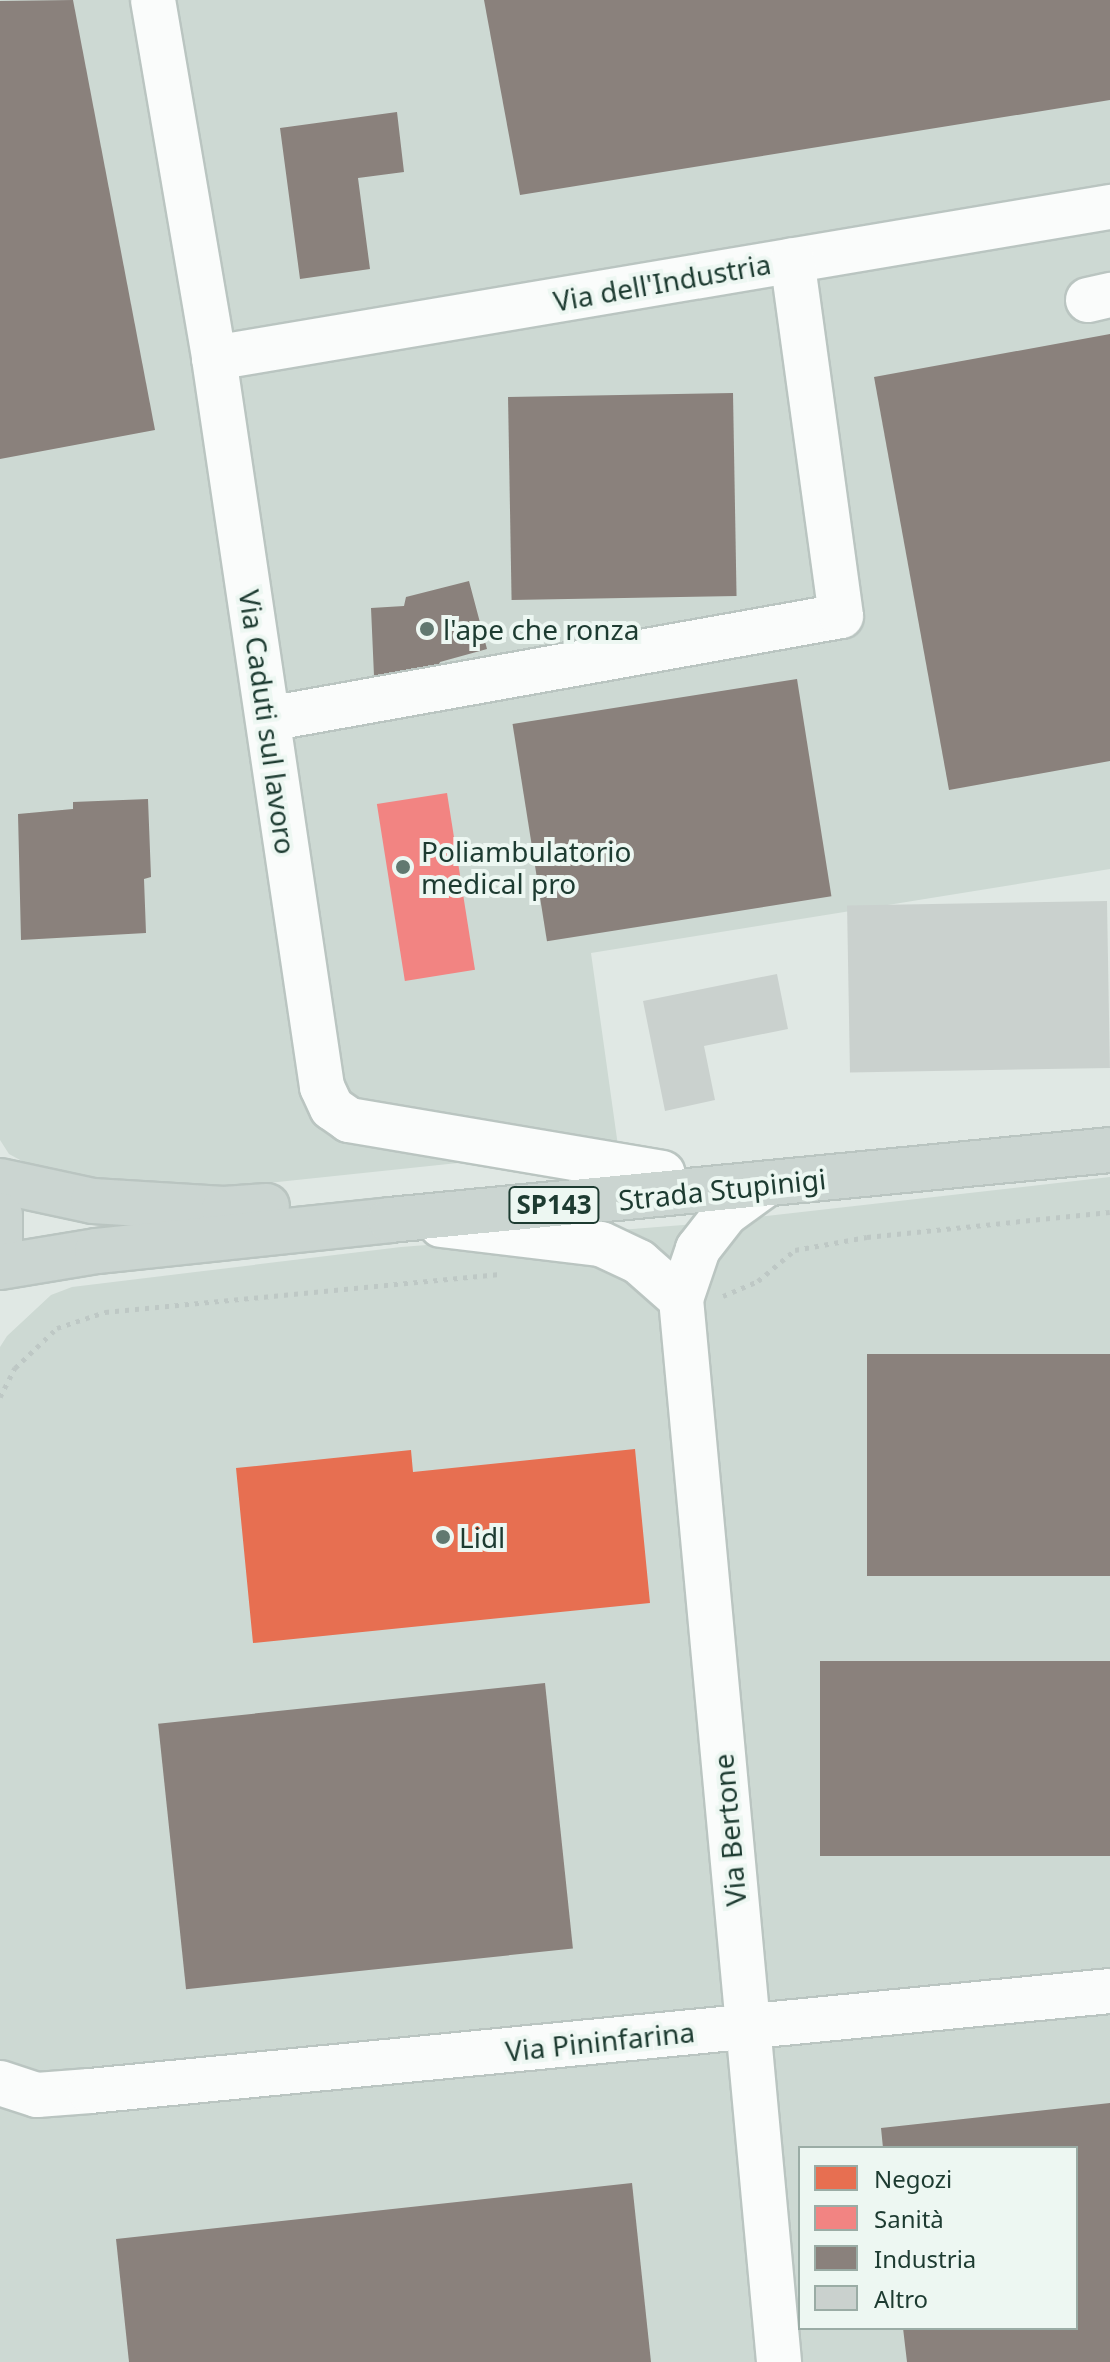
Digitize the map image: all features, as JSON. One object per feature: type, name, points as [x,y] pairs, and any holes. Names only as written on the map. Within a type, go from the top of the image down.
[{"type":"main road","name":"Strada Stupinigi","points":[[0,1181],[93,1201],[224,1209],[663,1173],[1110,1129]]},
{"type":"main road","name":"Strada Stupinigi","points":[[0,1267],[97,1251],[390,1220],[1110,1150]]},
{"type":"main road","points":[[0,1215],[0,1249]]},
{"type":"street","name":"Via Caduti sul lavoro","points":[[153,0],[214,358],[322,1087],[332,1108],[349,1120],[663,1173]]},
{"type":"street","name":"Via dell'Industria","points":[[214,358],[1110,207]]},
{"type":"street","points":[[268,719],[841,616],[792,260]]},
{"type":"street","name":"Via Bertone","points":[[765,1185],[726,1213],[698,1249],[681,1299],[779,2362]]},
{"type":"street","points":[[390,1220],[601,1244],[639,1262],[681,1299]]},
{"type":"street","name":"Via Pininfarina","points":[[0,2083],[37,2095],[90,2091],[1110,1991]]},
{"type":"shaded area","points":[[0,0],[1110,0],[1110,869],[591,953],[618,1146],[239,1186],[46,1174],[9,1154],[0,1140]]},
{"type":"shaded area","points":[[1110,1177],[1110,2362],[0,2362],[0,1347],[7,1336],[51,1295],[72,1287],[401,1247],[696,1224]]},
{"type":"building: Negozi","name":"Lidl","points":[[635,1449],[650,1603],[253,1643],[236,1468],[411,1450],[413,1472]]},
{"type":"building: Sanità","points":[[447,793],[475,970],[405,981],[377,804]]},
{"type":"building: Industria","points":[[73,0],[155,430],[0,459],[0,1]]},
{"type":"building: Industria","points":[[484,0],[1110,0],[1110,100],[520,195]]},
{"type":"building: Industria","points":[[397,112],[404,172],[358,178],[370,269],[300,279],[280,128]]},
{"type":"building: Industria","points":[[1110,334],[1110,761],[949,790],[874,377]]},
{"type":"building: Industria","points":[[733,393],[737,596],[512,600],[508,397]]},
{"type":"building: Industria","name":"l'ape che ronza","points":[[469,581],[487,649],[440,662],[436,674],[374,676],[371,608],[404,606],[406,597]]},
{"type":"building: Industria","points":[[797,679],[831,896],[547,941],[513,724]]},
{"type":"building: Industria","points":[[148,799],[151,877],[144,879],[146,933],[21,940],[18,814],[73,809],[73,802]]},
{"type":"building: Industria","points":[[867,1354],[1110,1354],[1110,1576],[867,1576]]},
{"type":"building: Industria","points":[[820,1661],[1110,1661],[1110,1856],[820,1856]]},
{"type":"building: Industria","points":[[545,1683],[573,1949],[186,1989],[158,1724]]},
{"type":"building: Industria","points":[[1110,2103],[1110,2362],[907,2362],[903,2330],[1078,2330],[1078,2146],[883,2146],[881,2128]]},
{"type":"building: Industria","points":[[632,2183],[651,2362],[129,2362],[116,2239]]},
{"type":"building: Altro","points":[[1107,901],[1110,1068],[850,1073],[847,906]]},
{"type":"building: Altro","points":[[777,974],[788,1029],[704,1046],[715,1100],[665,1111],[643,1001]]},
{"type":"place","name":"l'ape che ronza","points":[[427,629]]},
{"type":"place","name":"Poliambulatorio medical pro","points":[[403,867]]},
{"type":"place","name":"Lidl","points":[[443,1537]]}]
